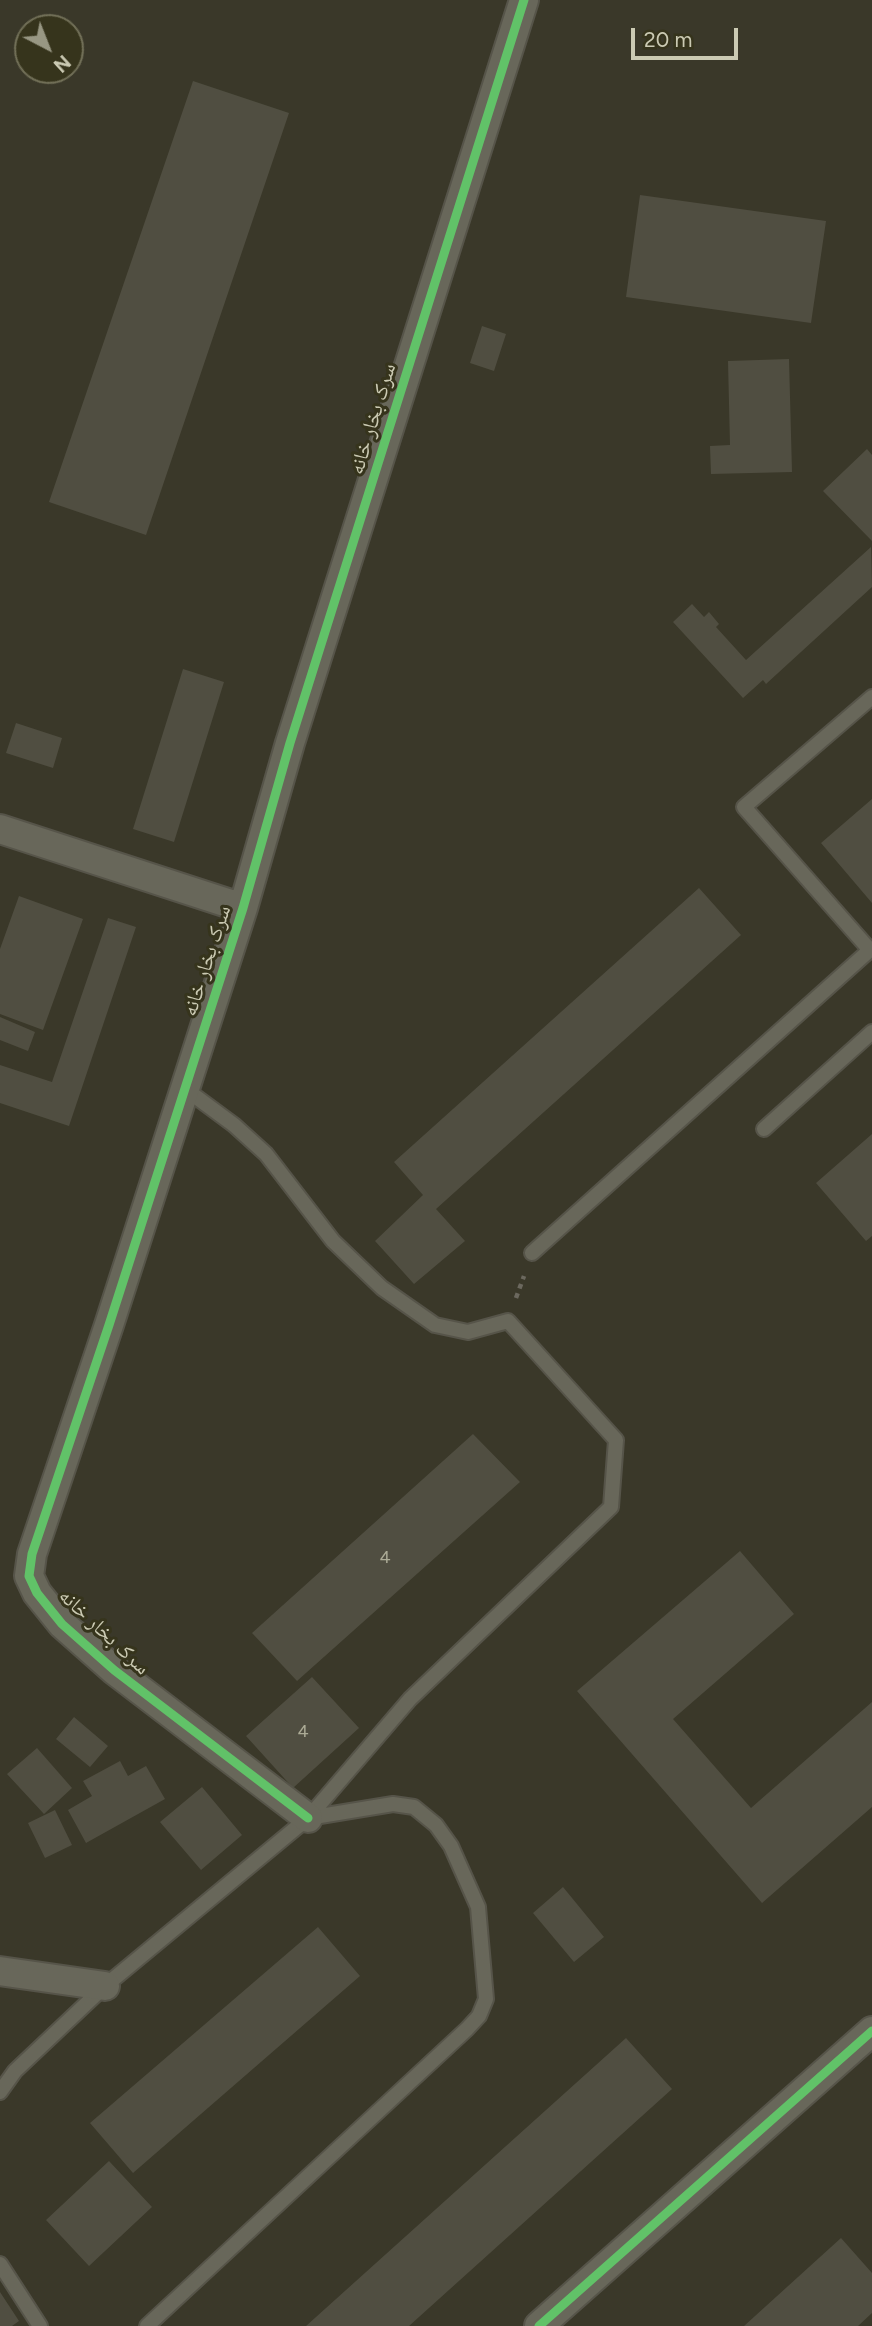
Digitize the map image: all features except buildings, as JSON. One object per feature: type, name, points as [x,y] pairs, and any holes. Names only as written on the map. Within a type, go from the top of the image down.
[{"type":"street","name":"سرک بخار خانه","points":[[308,1818],[114,1670],[62,1624],[37,1593],[29,1576],[32,1554],[243,908],[290,743],[524,0]]},
{"type":"street","points":[[0,829],[243,908]]},
{"type":"street","points":[[0,1971],[105,1986]]},
{"type":"street","points":[[538,2326],[872,2031]]},
{"type":"lane","points":[[532,1253],[870,950],[744,807],[872,697]]},
{"type":"lane","points":[[764,1129],[872,1032]]},
{"type":"lane","points":[[0,2092],[15,2071],[105,1986],[308,1818],[410,1699],[611,1507],[616,1440],[508,1321],[468,1332],[435,1325],[382,1288],[333,1241],[266,1154],[234,1125],[184,1088]]},
{"type":"lane","points":[[147,2326],[467,2029],[479,2016],[486,1999],[478,1907],[452,1846],[436,1825],[414,1807],[393,1804],[308,1818]]},
{"type":"lane","points":[[0,2264],[40,2326]]},
{"type":"path","points":[[508,1321],[532,1253]]},
{"type":"cycle path","points":[[308,1818],[114,1670],[62,1624],[37,1593],[29,1576],[32,1554],[243,908],[290,743],[524,0]]},
{"type":"cycle path","points":[[539,2326],[872,2031]]}]
